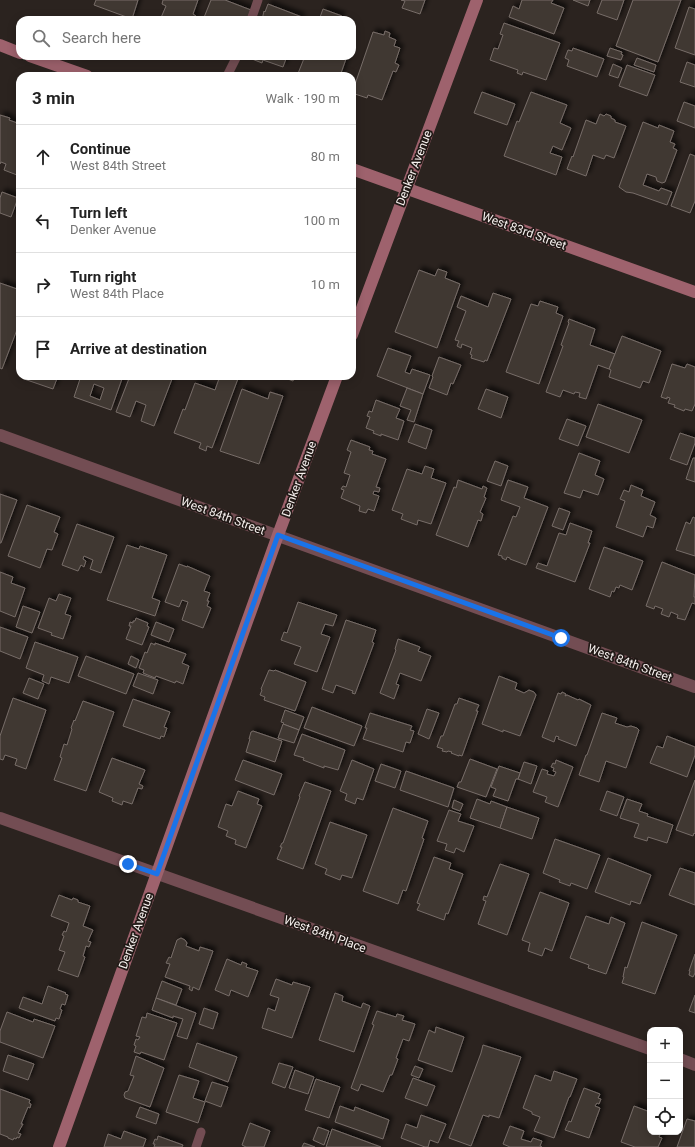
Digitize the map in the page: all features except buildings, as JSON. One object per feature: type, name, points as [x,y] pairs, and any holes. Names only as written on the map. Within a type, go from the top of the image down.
[{"type":"street","name":"Denker Avenue","points":[[356,324],[477,0]]},
{"type":"street","points":[[0,46],[16,51]]},
{"type":"street","points":[[41,60],[76,72]]},
{"type":"street","name":"West 83rd Street","points":[[356,170],[695,292]]},
{"type":"street","name":"Denker Avenue","points":[[59,1147],[278,535],[336,380]]},
{"type":"street","name":"West 84th Street","points":[[0,435],[695,686]]},
{"type":"street","name":"West 84th Place","points":[[0,818],[647,1048]]},
{"type":"street","points":[[683,1060],[695,1065]]},
{"type":"lane","points":[[252,16],[258,0]]},
{"type":"lane","points":[[230,72],[235,60]]},
{"type":"lane","points":[[196,1147],[201,1132]]},
{"type":"route","points":[[128,864],[157,874],[278,535],[561,638]]}]
